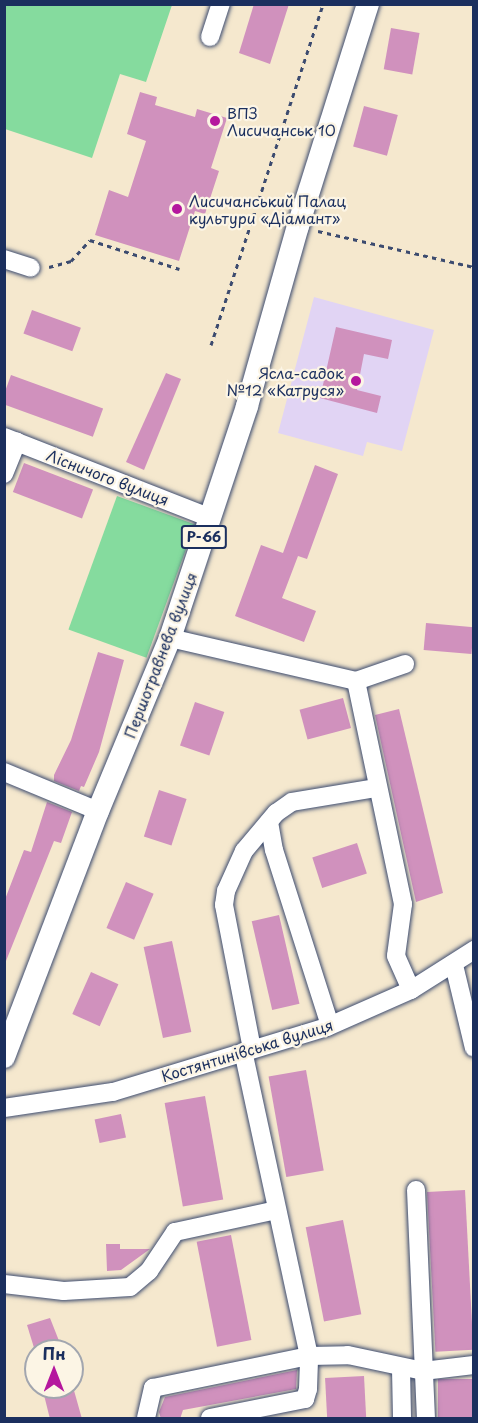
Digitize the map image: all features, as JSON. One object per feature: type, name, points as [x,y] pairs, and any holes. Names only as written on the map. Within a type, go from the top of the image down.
[{"type":"main road","name":"Першотравнева вулиця","points":[[4,1057],[98,811],[170,638],[211,518],[298,226],[368,4]]},
{"type":"street","points":[[210,36],[221,4]]},
{"type":"street","points":[[4,259],[31,268]]},
{"type":"street","points":[[4,474],[11,439]]},
{"type":"street","name":"Лісничого вулиця","points":[[11,439],[211,518]]},
{"type":"street","points":[[170,638],[356,681],[405,664]]},
{"type":"street","points":[[356,681],[403,904],[396,956],[411,990]]},
{"type":"street","points":[[4,772],[98,811]]},
{"type":"street","points":[[210,1419],[305,1399],[309,1356],[277,1210],[248,1051],[224,905],[226,891],[244,851],[269,822],[292,802],[377,788]]},
{"type":"street","points":[[269,822],[274,850],[330,1025]]},
{"type":"street","name":"Костянтинівська вулиця","points":[[4,1108],[113,1092],[330,1025],[411,990],[454,965],[474,950]]},
{"type":"street","points":[[454,965],[474,1048]]},
{"type":"street","points":[[416,1190],[426,1419]]},
{"type":"street","points":[[4,1284],[64,1291],[130,1287],[149,1271],[176,1232],[277,1210]]},
{"type":"street","points":[[146,1419],[153,1388],[309,1356],[348,1355],[401,1369],[423,1371],[474,1365]]},
{"type":"street","points":[[401,1369],[402,1419]]},
{"type":"path","points":[[211,345],[323,4]]},
{"type":"path","points":[[298,226],[474,267]]},
{"type":"path","points":[[31,268],[71,261],[90,240],[179,269]]},
{"type":"shaded area","name":"Ясла-садок №12 «Катруся»","points":[[314,297],[434,330],[402,451],[367,442],[363,456],[278,433]]},
{"type":"green space","points":[[5,4],[172,5],[146,82],[120,74],[92,158],[5,129]]},
{"type":"green space","points":[[117,496],[195,524],[146,658],[68,629]]},
{"type":"building","points":[[254,4],[289,4],[270,64],[239,53]]},
{"type":"building","points":[[391,28],[420,33],[412,74],[384,69]]},
{"type":"building","points":[[140,92],[157,97],[155,105],[195,117],[197,109],[227,118],[211,168],[219,171],[205,214],[195,211],[179,261],[95,235],[109,190],[128,197],[146,141],[127,134]]},
{"type":"building","points":[[364,106],[398,115],[387,156],[353,147]]},
{"type":"building","points":[[32,310],[81,328],[72,351],[23,333]]},
{"type":"building","points":[[336,327],[392,340],[388,359],[364,354],[357,390],[381,396],[377,413],[320,398]]},
{"type":"building","points":[[166,373],[181,379],[144,470],[126,462]]},
{"type":"building","points":[[11,375],[103,409],[93,437],[4,404],[4,394]]},
{"type":"building","points":[[24,463],[93,490],[82,518],[13,492]]},
{"type":"building","points":[[315,465],[338,474],[307,559],[298,556],[282,598],[316,611],[304,642],[235,616],[261,545],[283,553]]},
{"type":"building","points":[[426,623],[474,627],[471,654],[424,650]]},
{"type":"building","points":[[98,652],[124,660],[99,752],[84,787],[81,786],[79,791],[54,781],[54,775],[71,740]]},
{"type":"building","points":[[343,698],[351,728],[308,740],[300,710]]},
{"type":"building","points":[[195,702],[224,712],[209,756],[180,745]]},
{"type":"building","points":[[399,709],[443,893],[416,902],[375,715]]},
{"type":"building","points":[[159,790],[187,799],[171,846],[144,837]]},
{"type":"building","points":[[47,802],[72,812],[61,843],[54,841],[4,966],[4,902],[24,850],[31,852]]},
{"type":"building","points":[[357,843],[367,873],[322,888],[312,858]]},
{"type":"building","points":[[126,882],[154,894],[134,940],[106,928]]},
{"type":"building","points":[[279,915],[299,1004],[272,1010],[252,921]]},
{"type":"building","points":[[172,941],[191,1032],[163,1038],[144,947]]},
{"type":"building","points":[[91,972],[118,984],[100,1026],[72,1014]]},
{"type":"building","points":[[306,1070],[324,1170],[286,1177],[269,1077]]},
{"type":"building","points":[[205,1096],[223,1199],[183,1207],[165,1103]]},
{"type":"building","points":[[121,1114],[126,1137],[100,1143],[95,1120]]},
{"type":"building","points":[[465,1190],[473,1350],[435,1352],[427,1192]]},
{"type":"building","points":[[343,1220],[361,1314],[324,1321],[306,1227]]},
{"type":"building","points":[[231,1235],[251,1340],[217,1347],[197,1242]]},
{"type":"building","points":[[106,1244],[120,1244],[120,1249],[150,1249],[121,1270],[107,1271]]},
{"type":"building","points":[[50,1318],[58,1339],[31,1339],[27,1325]]},
{"type":"building","points":[[297,1370],[296,1389],[183,1410],[180,1419],[161,1419],[159,1412],[165,1397]]},
{"type":"building","points":[[364,1376],[366,1418],[327,1418],[325,1378]]},
{"type":"building","points":[[438,1379],[474,1379],[474,1418],[438,1418]]},
{"type":"building","points":[[45,1399],[76,1399],[82,1419],[50,1419]]},
{"type":"place","name":"ВПЗ Лисичанськ 10","points":[[215,121]]},
{"type":"place","name":"Лисичанський Палац культури «Діамант»","points":[[177,209]]},
{"type":"place","name":"Ясла-садок №12 «Катруся»","points":[[356,381]]}]
